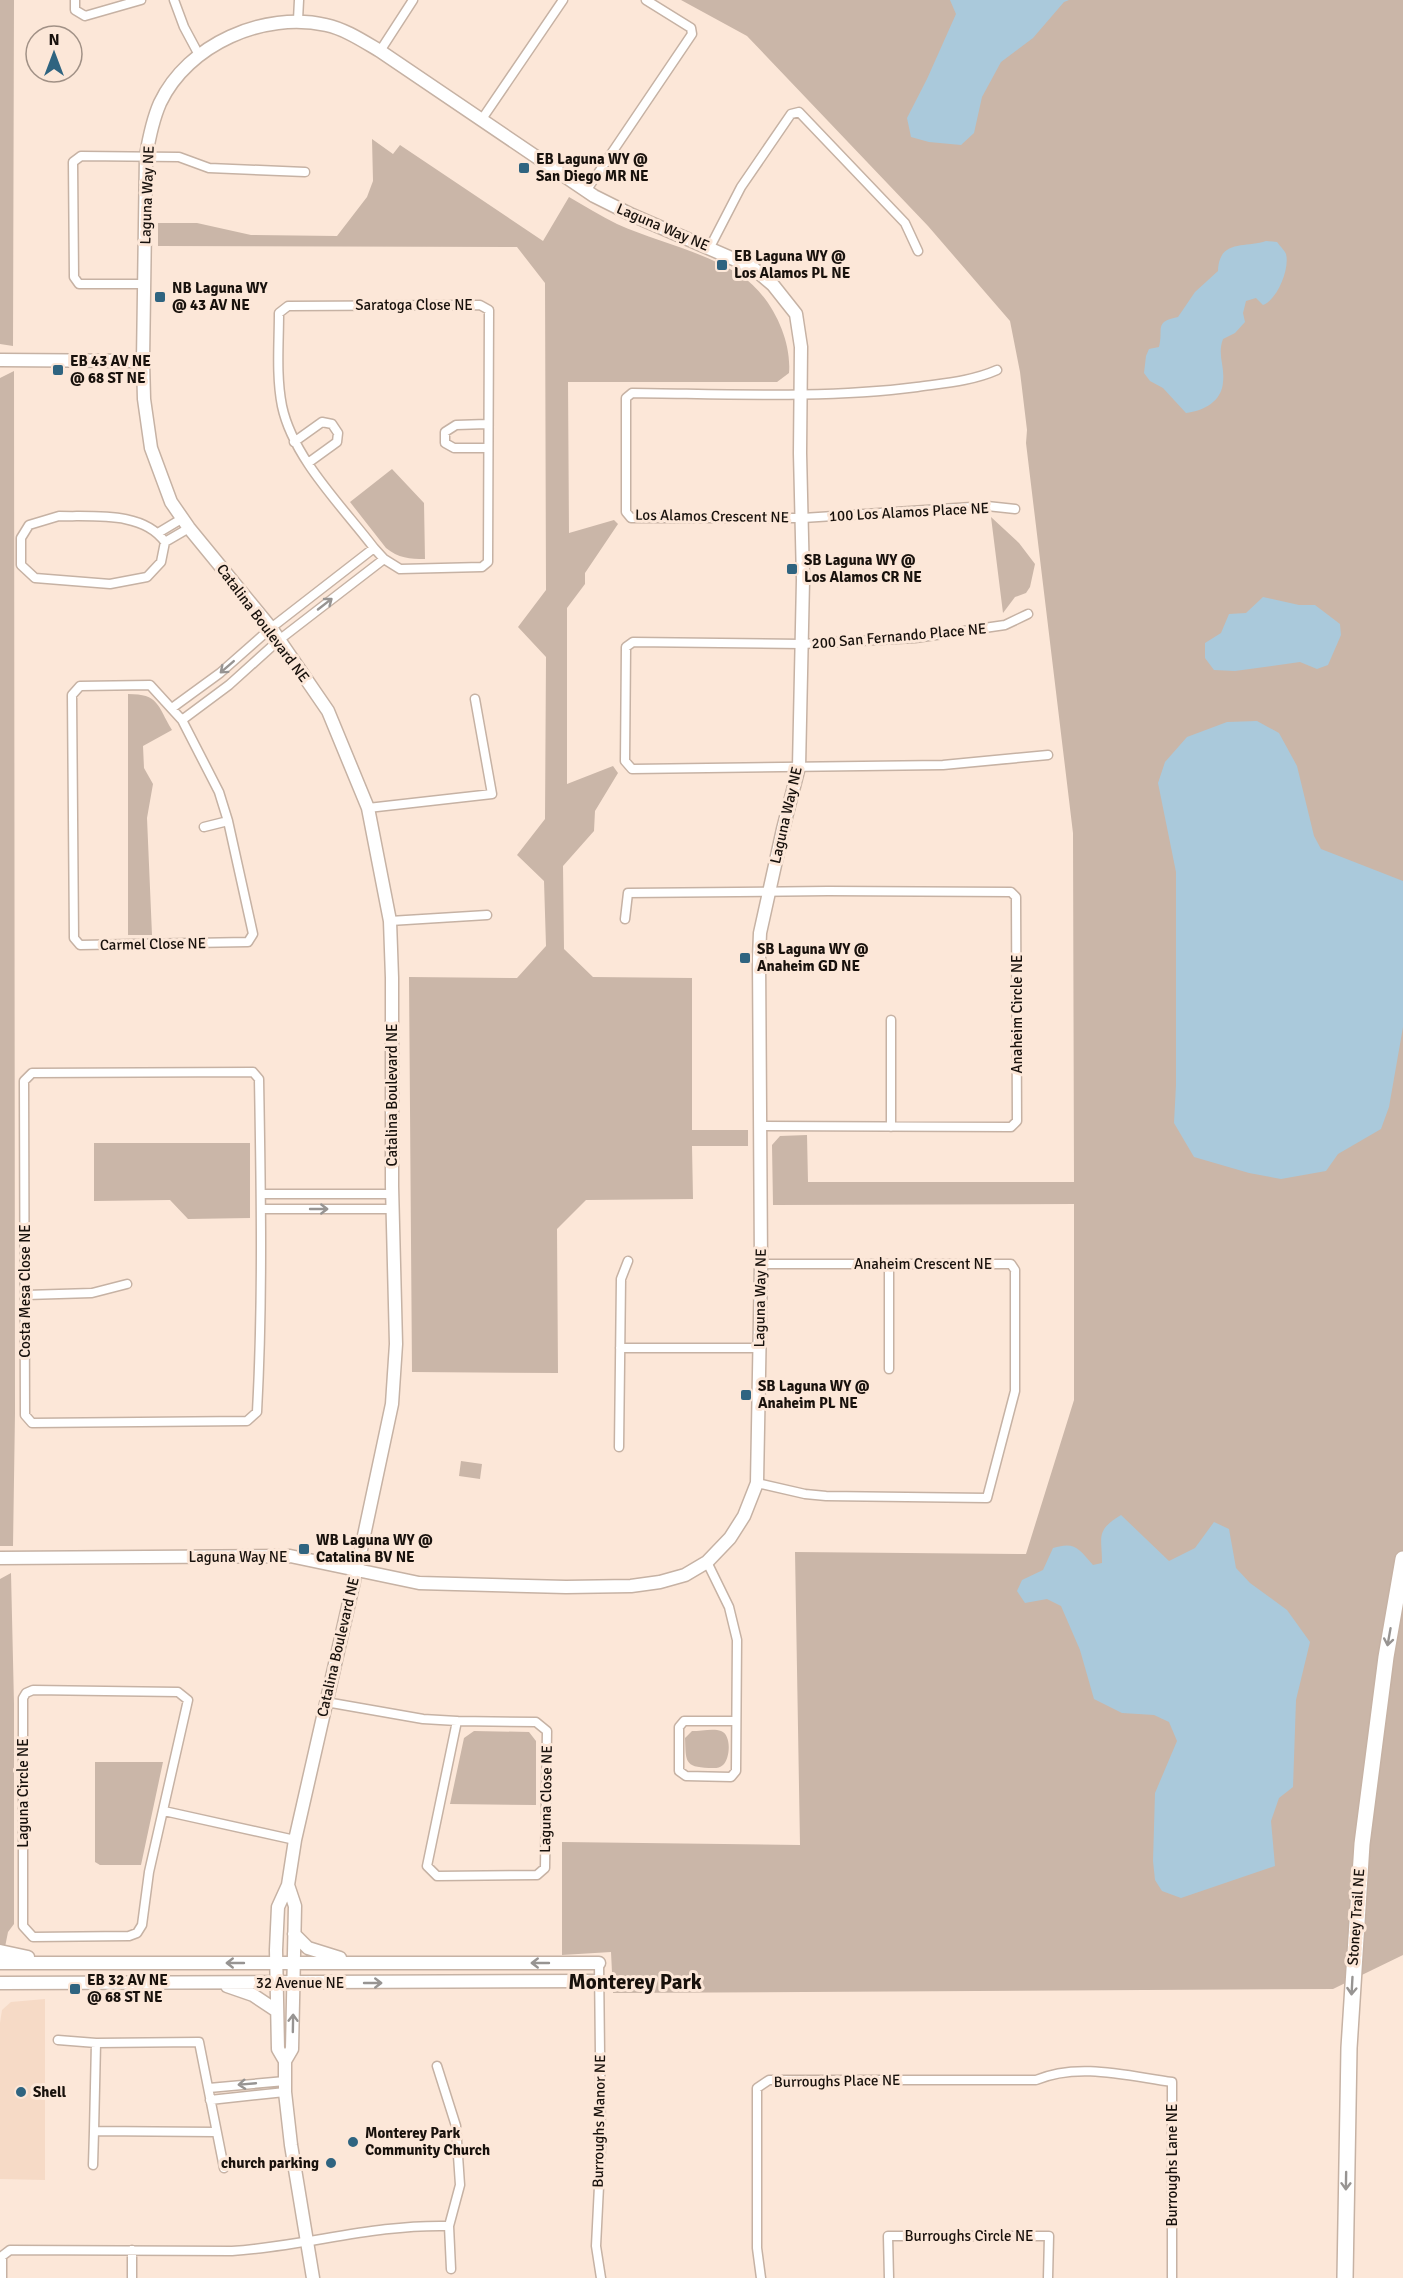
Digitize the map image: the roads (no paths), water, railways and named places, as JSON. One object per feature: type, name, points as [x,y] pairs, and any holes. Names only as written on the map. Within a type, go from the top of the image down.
[{"type":"highway","name":"Stoney Trail NE","points":[[1345,2278],[1348,2049],[1362,1844],[1386,1657],[1403,1559]]},
{"type":"street","points":[[75,0],[75,10],[85,16],[141,0]]},
{"type":"street","points":[[174,0],[184,27],[199,56]]},
{"type":"street","points":[[298,21],[299,0]]},
{"type":"street","points":[[380,51],[413,0]]},
{"type":"street","points":[[482,119],[563,0]]},
{"type":"street","points":[[586,191],[692,34],[691,28],[646,0]]},
{"type":"street","name":"Laguna Way NE","points":[[3,1561],[290,1556],[356,1572],[419,1583],[566,1587],[631,1586],[660,1582],[685,1575],[707,1562],[730,1538],[744,1516],[757,1483],[761,1264],[760,933],[799,767],[803,518],[800,453],[801,347],[796,314],[773,285],[752,267],[711,247],[632,215],[586,191],[482,119],[358,38],[328,25],[298,21],[245,31],[225,39],[199,56],[177,78],[160,102],[149,136],[146,156],[143,361]]},
{"type":"street","points":[[711,247],[741,187],[791,114],[799,112],[905,224],[918,251]]},
{"type":"street","points":[[144,284],[79,284],[74,277],[73,162],[81,156],[179,157],[209,168],[305,172]]},
{"type":"street","name":"Saratoga Close NE","points":[[480,305],[489,310],[487,424],[488,562],[482,567],[400,569],[384,559],[374,548],[294,442],[282,404],[279,378],[279,313],[288,306],[480,305]]},
{"type":"street","points":[[3,362],[143,361]]},
{"type":"street","name":"Catalina Boulevard NE","points":[[143,361],[144,399],[151,448],[171,502],[271,628],[328,711],[368,808],[390,921],[393,990],[392,1209],[396,1344],[392,1404],[295,1840],[288,1885],[278,1907],[278,2049],[285,2061]]},
{"type":"street","points":[[802,395],[874,392],[978,378],[997,370]]},
{"type":"street","name":"Los Alamos Crescent NE","points":[[802,395],[632,393],[626,398],[626,512],[631,518],[803,518]]},
{"type":"street","points":[[294,442],[322,422],[332,424],[338,433],[337,442],[308,463]]},
{"type":"street","points":[[487,424],[456,425],[445,432],[445,443],[454,448],[488,448]]},
{"type":"street","name":"100 Los Alamos Place NE","points":[[803,518],[987,506],[1015,509]]},
{"type":"street","points":[[165,542],[158,533],[145,524],[110,517],[59,516],[29,525],[21,538],[21,565],[35,578],[110,584],[147,577],[161,562],[165,542],[186,523]]},
{"type":"street","points":[[158,533],[186,523]]},
{"type":"street","points":[[172,708],[220,673],[271,628],[374,548]]},
{"type":"street","points":[[182,720],[229,685],[279,640],[384,559]]},
{"type":"street","name":"200 San Fernando Place NE","points":[[799,767],[632,769],[625,761],[626,647],[633,642],[802,644],[915,638],[1005,626],[1028,614]]},
{"type":"street","name":"Carmel Close NE","points":[[150,685],[172,708],[182,720],[219,792],[228,821],[253,934],[248,942],[80,945],[74,938],[72,695],[80,686],[150,685]]},
{"type":"street","points":[[368,808],[492,794],[475,699]]},
{"type":"street","points":[[799,767],[943,765],[1048,755]]},
{"type":"street","points":[[204,827],[228,821]]},
{"type":"street","name":"Anaheim Circle NE","points":[[625,919],[628,893],[1011,892],[1016,897],[1017,1121],[1011,1127],[761,1126]]},
{"type":"street","points":[[390,921],[487,915]]},
{"type":"street","points":[[891,1020],[891,1127]]},
{"type":"street","name":"Costa Mesa Close NE","points":[[253,1072],[260,1079],[261,1209],[257,1412],[247,1421],[32,1423],[25,1415],[24,1081],[32,1073],[253,1072]]},
{"type":"street","points":[[261,1194],[392,1194]]},
{"type":"street","points":[[261,1209],[392,1209]]},
{"type":"street","points":[[619,1447],[621,1279],[628,1261]]},
{"type":"street","name":"Anaheim Crescent NE","points":[[757,1483],[805,1494],[826,1496],[987,1498],[1015,1391],[1015,1270],[1011,1264],[761,1264]]},
{"type":"street","points":[[889,1264],[889,1369]]},
{"type":"street","points":[[26,1295],[92,1293],[127,1284]]},
{"type":"street","points":[[620,1348],[760,1348]]},
{"type":"street","points":[[707,1562],[729,1607],[737,1640],[736,1771],[731,1777],[686,1776],[679,1771],[679,1728],[684,1721],[736,1721]]},
{"type":"street","name":"Laguna Circle NE","points":[[33,1690],[178,1692],[188,1700],[164,1811],[149,1872],[142,1925],[137,1933],[129,1936],[33,1937],[23,1926],[23,1698],[26,1693],[33,1690]]},
{"type":"street","name":"Laguna Close NE","points":[[326,1702],[393,1714],[456,1721],[536,1722],[547,1731],[545,1868],[537,1875],[437,1876],[427,1866],[456,1721]]},
{"type":"street","points":[[164,1811],[295,1840]]},
{"type":"street","name":"Catalina Boulevard NE","points":[[288,1885],[295,1906],[292,2049],[285,2061],[285,2086],[291,2145],[313,2278]]},
{"type":"street","points":[[294,1934],[308,1948],[322,1954],[365,1964]]},
{"type":"street","points":[[0,1951],[56,1962]]},
{"type":"street","name":"32 Avenue NE","points":[[0,1963],[598,1963]]},
{"type":"street","name":"Burroughs Manor NE","points":[[598,1963],[601,2146],[596,2246],[601,2278]]},
{"type":"street","name":"32 Avenue NE","points":[[1,1984],[599,1981]]},
{"type":"street","points":[[199,1982],[243,1991],[263,2001],[277,2012]]},
{"type":"street","points":[[58,2040],[96,2043],[199,2042],[215,2132],[224,2168]]},
{"type":"street","points":[[93,2165],[96,2043]]},
{"type":"street","points":[[437,2066],[456,2126],[459,2185],[450,2226],[451,2269]]},
{"type":"street","name":"Burroughs Lane NE","points":[[1036,2080],[1052,2073],[1086,2071],[1172,2082],[1172,2278]]},
{"type":"street","name":"Burroughs Place NE","points":[[761,2278],[757,2248],[757,2088],[769,2080],[1036,2080]]},
{"type":"street","points":[[208,2088],[285,2086]]},
{"type":"street","points":[[210,2100],[285,2086]]},
{"type":"street","points":[[94,2131],[215,2132]]},
{"type":"street","points":[[2,2278],[2,2256],[10,2250],[232,2251],[262,2249],[378,2229],[414,2225],[450,2226]]},
{"type":"street","name":"Burroughs Circle NE","points":[[889,2278],[888,2236],[1049,2236],[1048,2278]]},
{"type":"street","points":[[132,2250],[132,2278]]},
{"type":"water","points":[[950,0],[1069,0],[1064,2],[1033,38],[1001,62],[982,97],[974,133],[961,145],[929,142],[911,137],[907,118],[956,14]]},
{"type":"water","points":[[1266,241],[1277,242],[1286,254],[1286,268],[1281,283],[1273,297],[1263,305],[1256,298],[1246,301],[1243,313],[1245,322],[1235,333],[1223,339],[1221,345],[1223,382],[1219,395],[1211,404],[1186,413],[1163,388],[1150,381],[1144,373],[1149,349],[1159,347],[1162,324],[1178,317],[1195,292],[1218,271],[1219,261],[1228,249]]},
{"type":"water","points":[[1263,597],[1299,605],[1315,605],[1340,624],[1341,635],[1328,665],[1317,669],[1300,662],[1235,671],[1214,670],[1205,658],[1205,643],[1221,633],[1229,614],[1246,613]]},
{"type":"water","points":[[1257,721],[1279,733],[1297,766],[1314,836],[1321,849],[1403,881],[1403,1027],[1389,1107],[1381,1129],[1338,1154],[1326,1171],[1281,1179],[1249,1173],[1194,1157],[1174,1123],[1176,872],[1158,783],[1165,762],[1187,737],[1227,722]]},
{"type":"water","points":[[1121,1515],[1169,1561],[1195,1548],[1214,1522],[1229,1529],[1236,1568],[1250,1583],[1287,1610],[1310,1642],[1296,1700],[1293,1787],[1279,1798],[1271,1821],[1275,1866],[1181,1898],[1162,1891],[1155,1880],[1153,1861],[1155,1793],[1177,1741],[1169,1722],[1154,1715],[1122,1713],[1094,1699],[1080,1650],[1061,1606],[1047,1599],[1025,1603],[1017,1591],[1022,1580],[1043,1570],[1053,1548],[1072,1546],[1093,1565],[1102,1563],[1102,1535],[1107,1525]]},
{"type":"place","name":"EB Laguna WY @ San Diego MR NE","points":[[524,168]]},
{"type":"place","name":"EB Laguna WY @ Los Alamos PL NE","points":[[722,265]]},
{"type":"place","name":"NB Laguna WY @ 43 AV NE","points":[[160,297]]},
{"type":"place","name":"EB 43 AV NE @ 68 ST NE","points":[[58,370]]},
{"type":"place","name":"SB Laguna WY @ Los Alamos CR NE","points":[[792,569]]},
{"type":"place","name":"SB Laguna WY @ Anaheim GD NE","points":[[745,958]]},
{"type":"place","name":"SB Laguna WY @ Anaheim PL NE","points":[[746,1395]]},
{"type":"place","name":"WB Laguna WY @ Catalina BV NE","points":[[304,1549]]},
{"type":"place","name":"EB 32 AV NE @ 68 ST NE","points":[[75,1989]]},
{"type":"place","name":"Shell","points":[[21,2092]]},
{"type":"place","name":"Monterey Park Community Church","points":[[353,2142]]},
{"type":"place","name":"church parking","points":[[331,2163]]},
{"type":"district","name":"Monterey Park","points":[[635,1982]]}]
